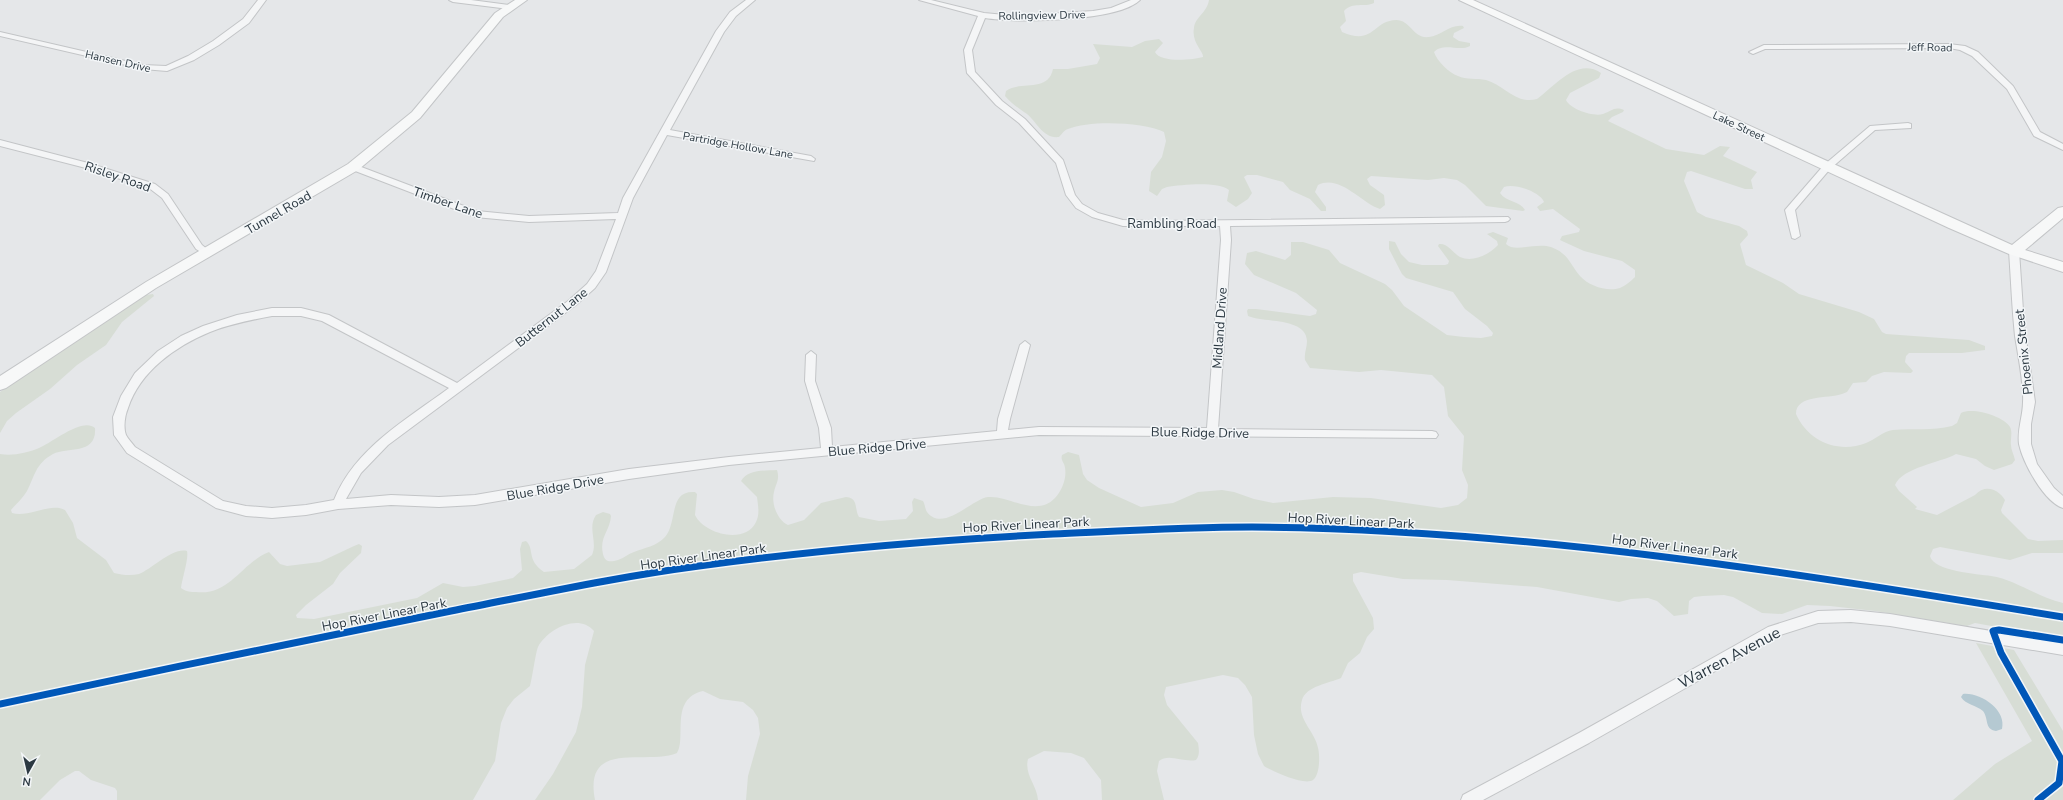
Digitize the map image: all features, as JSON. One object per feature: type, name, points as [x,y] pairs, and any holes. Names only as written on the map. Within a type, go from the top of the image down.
[{"type":"street","name":"Hansen Drive","points":[[0,34],[143,67],[167,69],[191,58],[216,43],[246,21],[262,0]]},
{"type":"street","points":[[453,0],[509,7]]},
{"type":"street","name":"Tunnel Road","points":[[0,384],[105,314],[352,167],[416,115],[499,16],[509,7],[522,0]]},
{"type":"street","name":"Butternut Lane","points":[[338,504],[346,484],[362,462],[384,442],[572,303],[591,286],[601,272],[620,216],[628,198],[720,31],[733,14],[752,0]]},
{"type":"street","name":"Rollingview Drive","points":[[923,0],[982,15],[1004,18],[1096,13],[1116,10],[1136,0]]},
{"type":"street","name":"Lake Street","points":[[1464,0],[1827,167],[2014,251],[2063,267]]},
{"type":"street","name":"Rambling Road","points":[[982,15],[968,50],[971,72],[999,103],[1022,121],[1060,162],[1071,195],[1079,206],[1095,215],[1123,223],[1505,219]]},
{"type":"street","name":"Jeff Road","points":[[1753,52],[1764,47],[1950,46],[1962,48],[1975,54],[2010,88],[2037,134],[2063,147]]},
{"type":"street","points":[[1795,236],[1790,210],[1827,167],[1873,128],[1908,126]]},
{"type":"street","name":"Partridge Hollow Lane","points":[[665,132],[811,159]]},
{"type":"street","name":"Risley Road","points":[[3,146],[85,164],[152,186],[165,196],[199,247],[208,253]]},
{"type":"street","name":"Timber Lane","points":[[352,167],[475,214],[496,218],[551,219],[620,216]]},
{"type":"street","points":[[2014,251],[2063,211]]},
{"type":"street","name":"Midland Drive","points":[[1212,433],[1226,240],[1225,223]]},
{"type":"street","name":"Phoenix Street","points":[[2014,251],[2019,325],[2029,402],[2025,424],[2025,444],[2032,465],[2050,490],[2063,504]]},
{"type":"street","name":"Blue Ridge Drive","points":[[458,388],[325,318],[301,312],[272,312],[237,319],[207,329],[185,339],[162,354],[139,376],[126,396],[119,417],[120,435],[130,450],[220,505],[246,511],[272,513],[306,510],[338,504],[391,500],[439,502],[475,500],[629,474],[827,451],[1039,431],[1432,435]]},
{"type":"street","points":[[1002,435],[1004,419],[1025,345]]},
{"type":"street","points":[[811,355],[810,381],[825,428],[827,451]]},
{"type":"street","name":"Warren Avenue","points":[[1468,800],[1584,738],[1773,631],[1818,616],[1851,616],[1890,620],[2063,649]]},
{"type":"shaded area","points":[[1209,0],[1374,0],[1374,3],[1351,6],[1344,11],[1346,21],[1340,27],[1342,32],[1353,36],[1367,35],[1382,24],[1388,21],[1396,20],[1405,23],[1419,35],[1424,37],[1438,35],[1450,28],[1463,26],[1464,28],[1454,33],[1453,37],[1459,41],[1470,43],[1470,46],[1466,48],[1447,47],[1438,49],[1434,52],[1447,69],[1461,77],[1492,82],[1516,97],[1530,100],[1537,99],[1567,75],[1575,71],[1583,68],[1592,69],[1601,73],[1599,78],[1570,93],[1566,100],[1582,112],[1599,115],[1615,109],[1624,110],[1608,121],[1666,149],[1704,155],[1720,146],[1730,147],[1723,156],[1757,172],[1751,180],[1753,189],[1745,189],[1691,171],[1687,172],[1684,181],[1697,212],[1706,217],[1739,226],[1747,231],[1748,235],[1740,244],[1746,265],[1783,283],[1799,294],[1859,312],[1874,319],[1882,332],[1886,334],[1969,340],[1985,346],[1985,350],[1962,353],[1909,353],[1906,356],[1905,362],[1913,371],[1911,373],[1884,372],[1872,376],[1866,382],[1853,383],[1847,392],[1842,394],[1814,398],[1801,403],[1797,408],[1796,414],[1801,423],[1816,438],[1825,443],[1845,447],[1866,443],[1886,432],[1893,430],[1952,426],[1957,423],[1961,413],[1966,411],[1980,412],[1995,416],[2006,423],[2010,427],[2011,432],[2011,447],[2015,460],[2012,464],[1994,470],[1985,466],[1976,459],[1956,454],[1922,466],[1906,474],[1899,479],[1895,485],[1899,491],[1917,507],[1915,509],[1937,515],[1983,490],[1991,489],[1999,493],[2005,500],[2001,510],[2002,513],[2028,539],[2038,541],[2063,540],[2063,553],[2032,553],[2010,560],[1940,547],[1933,549],[1930,556],[1933,561],[1947,568],[1967,573],[2001,578],[2054,601],[2063,603],[2063,639],[1975,623],[1967,626],[1875,611],[1830,606],[1807,605],[1782,614],[1762,613],[1733,597],[1724,595],[1694,597],[1689,601],[1688,614],[1674,616],[1657,601],[1648,598],[1631,599],[1619,602],[1537,587],[1447,580],[1403,579],[1361,572],[1353,574],[1353,581],[1373,618],[1374,629],[1367,637],[1360,653],[1348,663],[1341,678],[1313,688],[1304,695],[1302,700],[1302,713],[1316,742],[1319,755],[1317,774],[1313,780],[1296,780],[1264,766],[1258,754],[1254,735],[1252,697],[1245,685],[1238,678],[1223,675],[1166,687],[1164,695],[1167,705],[1198,743],[1199,752],[1196,760],[1191,761],[1167,758],[1159,761],[1157,771],[1164,800],[1102,800],[1101,780],[1084,758],[1071,753],[1044,751],[1028,759],[1027,765],[1038,800],[746,800],[748,776],[760,734],[758,718],[753,710],[743,702],[720,699],[703,691],[693,695],[686,702],[682,710],[680,746],[677,753],[664,756],[620,758],[608,761],[599,768],[594,781],[595,800],[535,800],[553,774],[576,732],[582,707],[585,665],[594,631],[580,623],[572,623],[556,629],[543,640],[538,647],[530,686],[514,699],[507,708],[501,723],[495,761],[473,800],[117,800],[117,791],[115,788],[91,780],[79,771],[75,771],[60,780],[40,800],[0,800],[0,454],[25,453],[34,450],[75,428],[83,426],[89,425],[95,428],[94,437],[91,442],[87,446],[53,454],[42,462],[25,494],[11,510],[12,513],[25,514],[53,508],[65,510],[73,523],[77,538],[106,560],[114,573],[117,574],[139,574],[175,552],[187,551],[181,588],[190,592],[208,592],[218,589],[235,578],[259,557],[269,552],[280,564],[287,566],[320,562],[359,544],[362,546],[361,553],[340,573],[333,584],[306,605],[296,615],[297,618],[314,619],[417,598],[443,583],[463,587],[513,578],[522,570],[520,549],[522,542],[526,541],[529,544],[535,563],[538,568],[544,572],[574,569],[592,555],[594,550],[592,530],[593,520],[596,515],[603,512],[610,514],[611,516],[609,526],[602,543],[603,554],[605,559],[609,561],[618,560],[654,545],[662,540],[669,531],[677,501],[686,493],[695,492],[697,494],[695,515],[700,522],[707,527],[715,532],[725,534],[734,535],[743,533],[751,529],[756,522],[758,510],[757,497],[741,481],[748,474],[762,471],[777,470],[778,479],[773,496],[774,506],[778,515],[784,523],[788,525],[804,520],[821,503],[846,497],[853,499],[855,502],[859,517],[879,521],[906,519],[913,511],[912,502],[914,498],[923,501],[927,512],[934,517],[941,519],[958,513],[981,499],[988,497],[996,497],[1031,506],[1048,504],[1055,498],[1064,482],[1065,468],[1062,455],[1068,452],[1079,455],[1083,474],[1087,480],[1099,488],[1141,507],[1173,503],[1198,492],[1222,490],[1273,503],[1333,497],[1371,498],[1441,508],[1458,505],[1467,498],[1468,485],[1462,470],[1464,436],[1448,416],[1444,387],[1432,375],[1381,370],[1359,372],[1310,368],[1305,360],[1307,341],[1305,333],[1292,324],[1248,316],[1247,311],[1248,309],[1256,309],[1310,316],[1316,314],[1317,310],[1296,293],[1254,275],[1245,264],[1247,253],[1256,251],[1285,260],[1291,255],[1291,242],[1303,242],[1329,250],[1340,263],[1385,284],[1392,290],[1404,306],[1447,335],[1481,338],[1492,336],[1493,333],[1487,326],[1465,309],[1453,292],[1406,278],[1402,274],[1389,249],[1389,241],[1395,242],[1401,254],[1409,262],[1422,265],[1445,265],[1448,264],[1449,261],[1438,246],[1439,244],[1445,245],[1457,255],[1465,259],[1481,257],[1491,252],[1498,245],[1497,241],[1487,234],[1493,232],[1508,238],[1506,244],[1510,247],[1520,248],[1545,246],[1557,249],[1568,259],[1584,280],[1604,289],[1615,289],[1624,286],[1635,277],[1635,270],[1622,261],[1584,251],[1560,240],[1562,236],[1579,232],[1580,229],[1553,209],[1540,211],[1537,207],[1544,202],[1542,198],[1527,189],[1514,186],[1504,187],[1500,193],[1523,207],[1525,210],[1523,211],[1486,206],[1465,185],[1457,180],[1444,178],[1428,180],[1371,176],[1367,179],[1370,185],[1384,195],[1385,205],[1380,209],[1342,186],[1334,183],[1326,183],[1318,185],[1315,192],[1326,207],[1326,211],[1321,211],[1310,199],[1290,190],[1283,182],[1257,175],[1247,175],[1244,177],[1252,193],[1248,199],[1236,207],[1227,201],[1229,190],[1217,185],[1199,184],[1167,187],[1162,189],[1157,196],[1149,191],[1151,172],[1162,157],[1166,141],[1164,132],[1144,126],[1102,123],[1077,126],[1065,130],[1059,137],[1053,137],[1044,133],[1031,117],[1015,106],[1005,96],[1006,91],[1012,88],[1040,84],[1046,81],[1053,69],[1068,69],[1097,64],[1100,58],[1093,44],[1132,47],[1145,41],[1159,39],[1163,43],[1155,52],[1163,58],[1184,60],[1203,57],[1194,38],[1194,28],[1196,21],[1206,8]]},
{"type":"shaded area","points":[[153,294],[154,296],[122,322],[106,345],[77,365],[50,389],[16,413],[7,421],[0,433],[0,392],[126,305],[146,295]]},
{"type":"shaded area","points":[[1976,643],[2014,650],[2063,731],[2063,800],[1953,800],[1995,764],[2032,741]]},
{"type":"water","points":[[1963,694],[1977,696],[1991,704],[2000,715],[2002,729],[1996,731],[1992,730],[1988,726],[1983,711],[1963,700],[1961,697]]},
{"type":"cycle path","name":"Hop River Linear Park","points":[[0,704],[233,654],[602,582],[698,566],[925,541],[1151,529],[1250,527],[1332,529],[1477,537],[1636,552],[1807,575],[2063,617]]},
{"type":"cycle path","points":[[2038,800],[2059,783],[2062,761],[2001,653],[1993,631],[1999,630],[2063,640]]}]
